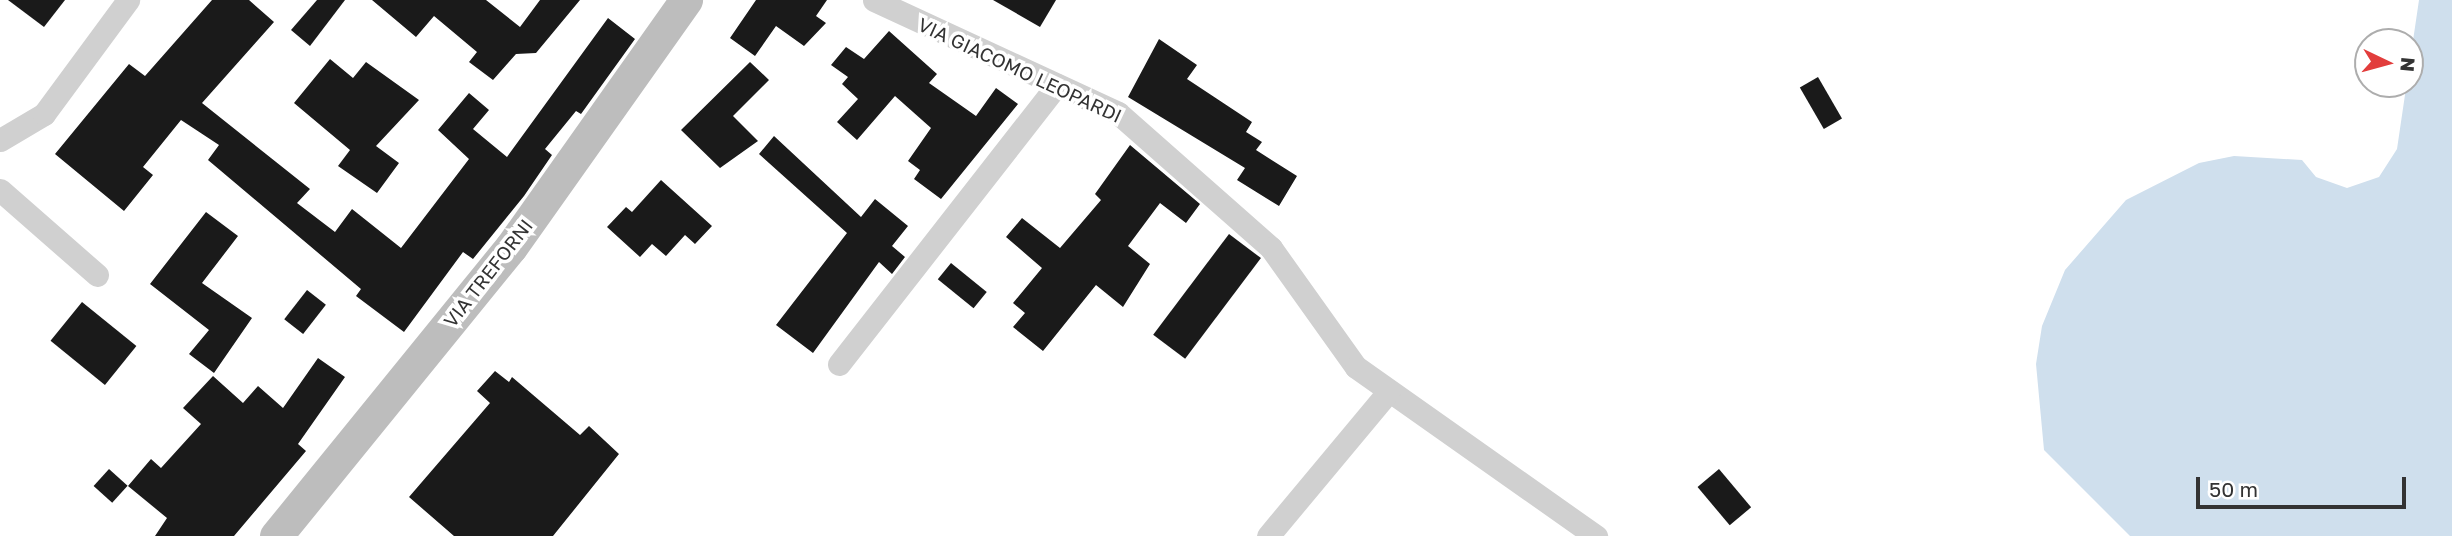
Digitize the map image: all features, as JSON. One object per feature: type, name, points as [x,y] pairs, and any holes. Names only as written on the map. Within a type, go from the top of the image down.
[{"type":"street","points":[[0,141],[44,114],[128,0]]},
{"type":"street","name":"VIA TREFORNI","points":[[275,536],[511,247],[686,0]]},
{"type":"street","name":"VIA GIACOMO LEOPARDI","points":[[874,0],[1118,113],[1253,230],[1356,367],[1596,536]]},
{"type":"street","points":[[839,364],[1057,85]]},
{"type":"street","points":[[0,190],[97,275]]},
{"type":"street","points":[[1268,536],[1390,391]]},
{"type":"water","points":[[2419,0],[2452,0],[2452,536],[2130,536],[2044,450],[2036,364],[2042,326],[2065,270],[2126,200],[2199,163],[2234,156],[2302,160],[2316,177],[2347,188],[2379,177],[2397,149],[2405,98],[2424,98],[2424,28],[2415,28]]},
{"type":"building","points":[[8,0],[65,0],[44,27]]},
{"type":"building","points":[[212,0],[249,0],[274,22],[202,103],[310,189],[297,203],[335,232],[352,209],[401,248],[469,159],[438,130],[469,93],[489,110],[473,129],[507,157],[608,18],[635,39],[581,114],[576,111],[545,149],[552,155],[524,196],[473,259],[463,252],[404,332],[356,296],[361,289],[208,160],[219,145],[181,120],[143,167],[153,175],[124,211],[55,154],[129,64],[145,76]]},
{"type":"building","points":[[317,0],[345,0],[310,46],[291,30]]},
{"type":"building","points":[[372,0],[486,0],[520,27],[540,0],[580,0],[536,53],[516,54],[493,80],[469,62],[477,52],[434,16],[416,37]]},
{"type":"building","points":[[756,0],[827,0],[816,16],[826,23],[804,46],[776,26],[755,56],[730,38]]},
{"type":"building","points":[[993,0],[1056,0],[1040,27]]},
{"type":"building","points":[[889,31],[937,74],[929,83],[976,116],[996,88],[1018,104],[941,199],[914,179],[920,170],[908,161],[931,128],[895,96],[857,140],[837,122],[858,99],[842,84],[848,77],[831,65],[846,47],[864,59]]},
{"type":"building","points":[[1159,39],[1197,65],[1187,79],[1252,122],[1246,132],[1262,142],[1256,150],[1297,176],[1279,206],[1237,180],[1245,168],[1128,97]]},
{"type":"building","points":[[330,59],[353,78],[366,62],[419,100],[376,146],[399,163],[377,193],[338,166],[350,150],[294,103]]},
{"type":"building","points":[[750,62],[769,80],[733,116],[758,141],[720,168],[681,130]]},
{"type":"building","points":[[1818,77],[1842,119],[1824,129],[1800,88]]},
{"type":"building","points":[[774,136],[861,217],[875,199],[908,226],[892,246],[905,257],[892,274],[879,262],[813,353],[776,325],[847,233],[759,154]]},
{"type":"building","points":[[1130,145],[1200,204],[1186,223],[1160,203],[1128,246],[1150,264],[1123,307],[1096,285],[1043,351],[1013,327],[1025,313],[1013,303],[1042,268],[1006,237],[1022,218],[1060,248],[1101,200],[1095,194]]},
{"type":"building","points":[[661,180],[712,226],[695,244],[685,235],[666,256],[652,244],[640,257],[607,227],[626,207],[632,212]]},
{"type":"building","points":[[206,212],[238,236],[202,283],[252,318],[214,373],[189,354],[209,330],[150,284]]},
{"type":"building","points":[[1229,234],[1261,258],[1185,359],[1153,335]]},
{"type":"building","points":[[951,263],[987,292],[974,308],[938,279]]},
{"type":"building","points":[[307,290],[326,305],[303,334],[284,319]]},
{"type":"building","points":[[82,302],[136,346],[105,385],[51,341]]},
{"type":"building","points":[[318,358],[345,377],[298,444],[306,451],[234,536],[155,536],[167,518],[128,486],[151,459],[161,468],[201,424],[183,408],[213,376],[243,403],[258,386],[283,408]]},
{"type":"building","points":[[495,371],[509,382],[512,377],[580,435],[589,426],[619,454],[553,536],[454,536],[409,497],[490,403],[477,391]]},
{"type":"building","points":[[109,469],[128,486],[112,503],[94,486]]},
{"type":"building","points":[[1719,469],[1751,507],[1730,525],[1698,487]]}]
